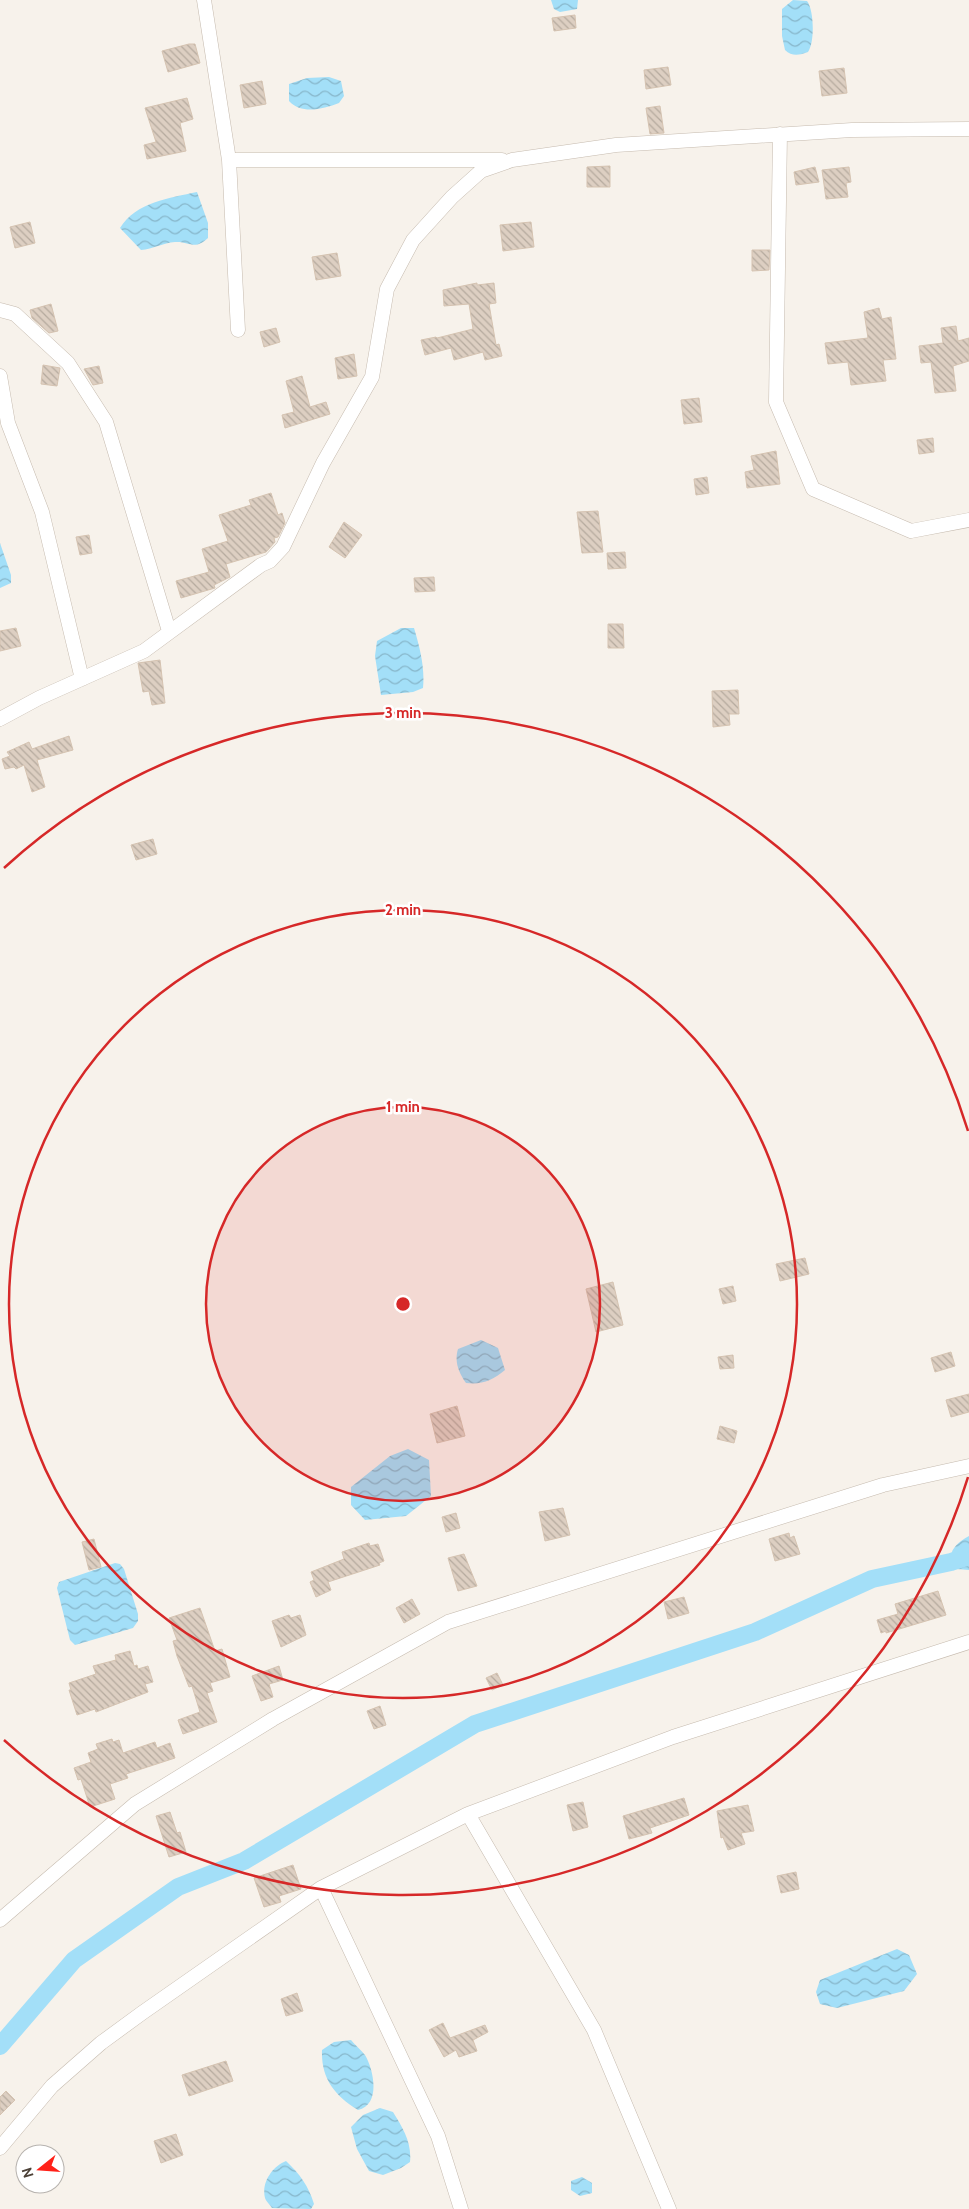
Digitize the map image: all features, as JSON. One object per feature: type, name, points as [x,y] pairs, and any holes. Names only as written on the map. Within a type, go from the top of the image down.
[{"type":"street","points":[[204,0],[229,160],[238,330]]},
{"type":"street","points":[[229,160],[512,160],[616,145],[852,130],[969,129]]},
{"type":"street","points":[[780,134],[776,402],[813,489],[912,531],[969,520]]},
{"type":"street","points":[[0,719],[39,698],[144,651],[261,565],[270,561],[283,547],[323,463],[372,377],[387,289],[412,240],[452,197],[481,171],[512,160]]},
{"type":"street","points":[[0,310],[15,314],[68,363],[106,422],[169,631]]},
{"type":"street","points":[[0,376],[8,423],[42,512],[82,678]]},
{"type":"street","points":[[0,1920],[135,1804],[273,1719],[448,1622],[883,1485],[969,1466]]},
{"type":"street","points":[[0,2148],[52,2086],[101,2043],[321,1888],[468,1814],[673,1737],[969,1642]]},
{"type":"street","points":[[468,1814],[594,2030],[669,2209]]},
{"type":"street","points":[[321,1888],[438,2136],[461,2209]]},
{"type":"water","points":[[551,0],[578,0],[577,9],[560,12],[554,9]]},
{"type":"water","points":[[793,0],[807,1],[812,18],[813,34],[810,47],[808,52],[799,55],[790,54],[785,50],[782,36],[782,9]]},
{"type":"water","points":[[329,77],[341,81],[344,96],[339,103],[313,110],[300,108],[289,101],[289,84],[307,78]]},
{"type":"water","points":[[197,192],[208,223],[208,238],[199,244],[192,245],[175,242],[141,250],[120,228],[135,212],[154,202]]},
{"type":"water","points":[[0,543],[11,575],[11,583],[0,588]]},
{"type":"water","points":[[401,628],[414,628],[422,658],[423,688],[413,692],[381,695],[375,656],[377,641]]},
{"type":"water","points":[[481,1340],[498,1348],[505,1370],[487,1381],[466,1383],[458,1367],[458,1349]]},
{"type":"water","points":[[408,1449],[429,1460],[431,1496],[406,1516],[365,1520],[351,1505],[351,1487],[390,1456]]},
{"type":"water","points":[[969,1536],[969,1570],[957,1569],[951,1559],[951,1554],[959,1542]]},
{"type":"water","points":[[115,1563],[120,1564],[124,1569],[138,1614],[138,1621],[133,1628],[75,1645],[70,1640],[57,1588],[59,1582]]},
{"type":"water","points":[[897,1949],[909,1955],[917,1974],[904,1991],[837,2008],[820,2004],[816,1992],[820,1980]]},
{"type":"water","points":[[351,2040],[368,2061],[374,2086],[370,2101],[365,2107],[358,2110],[336,2092],[327,2077],[322,2060],[322,2050],[334,2042]]},
{"type":"water","points":[[380,2108],[393,2112],[406,2136],[410,2148],[410,2162],[401,2168],[383,2175],[369,2171],[357,2149],[351,2127],[363,2115]]},
{"type":"water","points":[[286,2161],[307,2186],[314,2204],[311,2209],[272,2208],[266,2199],[264,2192],[269,2175],[281,2163]]},
{"type":"water","points":[[582,2177],[592,2183],[592,2193],[580,2196],[571,2190],[571,2181]]},
{"type":"building","points":[[575,15],[576,28],[554,31],[552,18]]},
{"type":"building","points":[[195,44],[200,63],[168,72],[162,51]]},
{"type":"building","points":[[668,67],[671,85],[646,89],[644,70]]},
{"type":"building","points":[[844,68],[847,93],[822,96],[819,71]]},
{"type":"building","points":[[262,81],[266,104],[244,108],[240,85]]},
{"type":"building","points":[[187,98],[193,119],[180,123],[186,151],[147,159],[144,145],[156,142],[145,108]]},
{"type":"building","points":[[660,106],[664,133],[650,134],[646,108]]},
{"type":"building","points":[[610,166],[610,187],[587,187],[587,167]]},
{"type":"building","points":[[815,167],[819,182],[796,185],[794,172]]},
{"type":"building","points":[[849,167],[851,182],[846,183],[848,197],[826,199],[822,170]]},
{"type":"building","points":[[30,222],[35,243],[15,248],[10,227]]},
{"type":"building","points":[[531,222],[534,247],[503,251],[500,225]]},
{"type":"building","points":[[752,250],[770,250],[769,270],[752,271]]},
{"type":"building","points":[[337,253],[341,276],[316,280],[312,257]]},
{"type":"building","points":[[477,283],[477,285],[494,283],[496,303],[489,304],[496,345],[499,344],[502,356],[485,360],[483,352],[454,360],[451,348],[425,355],[421,340],[473,329],[469,304],[444,306],[443,290]]},
{"type":"building","points":[[51,304],[58,331],[49,333],[32,318],[30,310]]},
{"type":"building","points":[[879,308],[882,319],[891,317],[896,359],[883,360],[886,381],[851,385],[848,362],[828,364],[825,343],[868,338],[864,312]]},
{"type":"building","points":[[956,326],[958,341],[969,338],[969,361],[953,366],[956,391],[935,393],[931,362],[921,363],[919,346],[943,343],[941,328]]},
{"type":"building","points":[[276,328],[280,342],[264,347],[260,332]]},
{"type":"building","points":[[354,354],[357,376],[338,379],[335,358]]},
{"type":"building","points":[[43,365],[60,368],[57,386],[41,384]]},
{"type":"building","points":[[99,366],[103,383],[93,385],[84,369]]},
{"type":"building","points":[[302,376],[310,407],[326,402],[330,414],[285,428],[282,415],[294,412],[286,381]]},
{"type":"building","points":[[699,398],[702,422],[684,424],[681,400]]},
{"type":"building","points":[[933,438],[934,452],[919,454],[917,440]]},
{"type":"building","points":[[776,451],[780,484],[747,488],[745,472],[754,470],[751,456]]},
{"type":"building","points":[[707,477],[709,493],[696,495],[694,479]]},
{"type":"building","points":[[271,493],[278,515],[282,513],[285,523],[278,537],[274,538],[275,542],[266,552],[226,564],[230,577],[214,585],[215,588],[181,598],[176,581],[209,572],[202,549],[228,541],[219,515],[251,505],[249,500]]},
{"type":"building","points":[[598,511],[603,552],[582,553],[577,512]]},
{"type":"building","points":[[344,522],[362,535],[345,558],[329,547]]},
{"type":"building","points":[[89,535],[92,553],[80,555],[76,537]]},
{"type":"building","points":[[625,552],[626,568],[608,569],[607,553]]},
{"type":"building","points":[[434,577],[435,591],[415,592],[414,578]]},
{"type":"building","points":[[608,624],[623,624],[624,648],[608,648]]},
{"type":"building","points":[[16,628],[21,646],[0,651],[0,631]]},
{"type":"building","points":[[160,660],[165,703],[152,705],[149,691],[143,692],[138,663]]},
{"type":"building","points":[[738,690],[739,714],[729,714],[730,725],[713,727],[712,691]]},
{"type":"building","points":[[69,736],[73,750],[37,760],[45,787],[32,792],[24,765],[16,769],[14,767],[5,769],[2,759],[10,756],[7,752],[29,742],[32,749]]},
{"type":"building","points":[[153,839],[157,854],[136,860],[131,845]]},
{"type":"building","points":[[805,1258],[809,1274],[780,1281],[776,1264]]},
{"type":"building","points":[[613,1282],[623,1325],[596,1332],[586,1289]]},
{"type":"building","points":[[733,1286],[736,1301],[723,1304],[719,1289]]},
{"type":"building","points":[[951,1352],[955,1366],[935,1372],[931,1358]]},
{"type":"building","points":[[733,1355],[734,1368],[720,1369],[718,1357]]},
{"type":"building","points":[[969,1394],[969,1412],[951,1417],[946,1400]]},
{"type":"building","points":[[457,1406],[465,1436],[437,1443],[430,1414]]},
{"type":"building","points":[[720,1426],[737,1431],[734,1443],[717,1439]]},
{"type":"building","points":[[563,1508],[570,1535],[545,1541],[539,1512]]},
{"type":"building","points":[[456,1513],[460,1528],[446,1532],[442,1517]]},
{"type":"building","points":[[789,1533],[790,1538],[794,1536],[800,1554],[775,1561],[769,1539]]},
{"type":"building","points":[[94,1539],[101,1567],[89,1570],[82,1542]]},
{"type":"building","points":[[369,1543],[370,1546],[378,1544],[384,1561],[379,1563],[380,1565],[328,1582],[331,1590],[316,1597],[310,1582],[314,1580],[311,1572],[344,1559],[342,1552]]},
{"type":"building","points":[[464,1554],[477,1586],[458,1591],[448,1558]]},
{"type":"building","points":[[938,1591],[946,1615],[881,1633],[877,1620],[898,1614],[895,1604]]},
{"type":"building","points":[[684,1597],[689,1613],[668,1619],[664,1602]]},
{"type":"building","points":[[412,1599],[420,1614],[404,1623],[396,1608]]},
{"type":"building","points":[[200,1608],[215,1651],[222,1649],[230,1677],[210,1683],[213,1691],[207,1693],[217,1722],[183,1734],[178,1720],[200,1712],[192,1686],[189,1687],[177,1656],[173,1641],[177,1640],[169,1618]]},
{"type":"building","points":[[289,1615],[291,1618],[300,1615],[306,1635],[281,1647],[272,1621]]},
{"type":"building","points":[[130,1651],[134,1666],[137,1665],[138,1669],[148,1666],[153,1682],[145,1684],[148,1692],[96,1712],[95,1709],[77,1715],[69,1690],[71,1690],[69,1683],[96,1674],[93,1666],[116,1660],[115,1655]]},
{"type":"building","points":[[279,1666],[283,1680],[269,1684],[273,1697],[261,1701],[252,1676]]},
{"type":"building","points":[[497,1673],[503,1685],[492,1690],[486,1678]]},
{"type":"building","points":[[380,1706],[386,1725],[374,1729],[367,1711]]},
{"type":"building","points":[[112,1739],[113,1742],[119,1740],[123,1753],[155,1742],[157,1748],[170,1743],[175,1758],[126,1774],[128,1778],[110,1784],[115,1799],[90,1807],[81,1779],[78,1780],[74,1768],[91,1762],[88,1753],[98,1749],[96,1744]]},
{"type":"building","points":[[684,1798],[689,1815],[650,1828],[652,1833],[629,1839],[623,1816]]},
{"type":"building","points":[[583,1802],[588,1827],[573,1831],[567,1805]]},
{"type":"building","points":[[748,1805],[754,1831],[741,1833],[745,1844],[728,1850],[723,1837],[721,1838],[717,1811]]},
{"type":"building","points":[[170,1812],[177,1833],[180,1832],[186,1852],[169,1857],[156,1816]]},
{"type":"building","points":[[293,1865],[301,1889],[279,1896],[281,1902],[264,1907],[254,1878]]},
{"type":"building","points":[[796,1872],[799,1889],[781,1893],[777,1876]]},
{"type":"building","points":[[297,1993],[303,2011],[286,2016],[281,1999]]},
{"type":"building","points":[[443,2023],[450,2038],[485,2025],[488,2032],[473,2040],[477,2051],[459,2057],[456,2050],[444,2057],[429,2030]]},
{"type":"building","points":[[226,2061],[233,2081],[189,2096],[182,2075]]},
{"type":"building","points":[[6,2091],[15,2100],[0,2115],[0,2097]]},
{"type":"building","points":[[176,2134],[183,2155],[161,2163],[154,2141]]},
{"type":"waterway","points":[[0,2046],[74,1960],[178,1887],[244,1861],[475,1724],[755,1632],[872,1579],[951,1562],[969,1556]]}]
